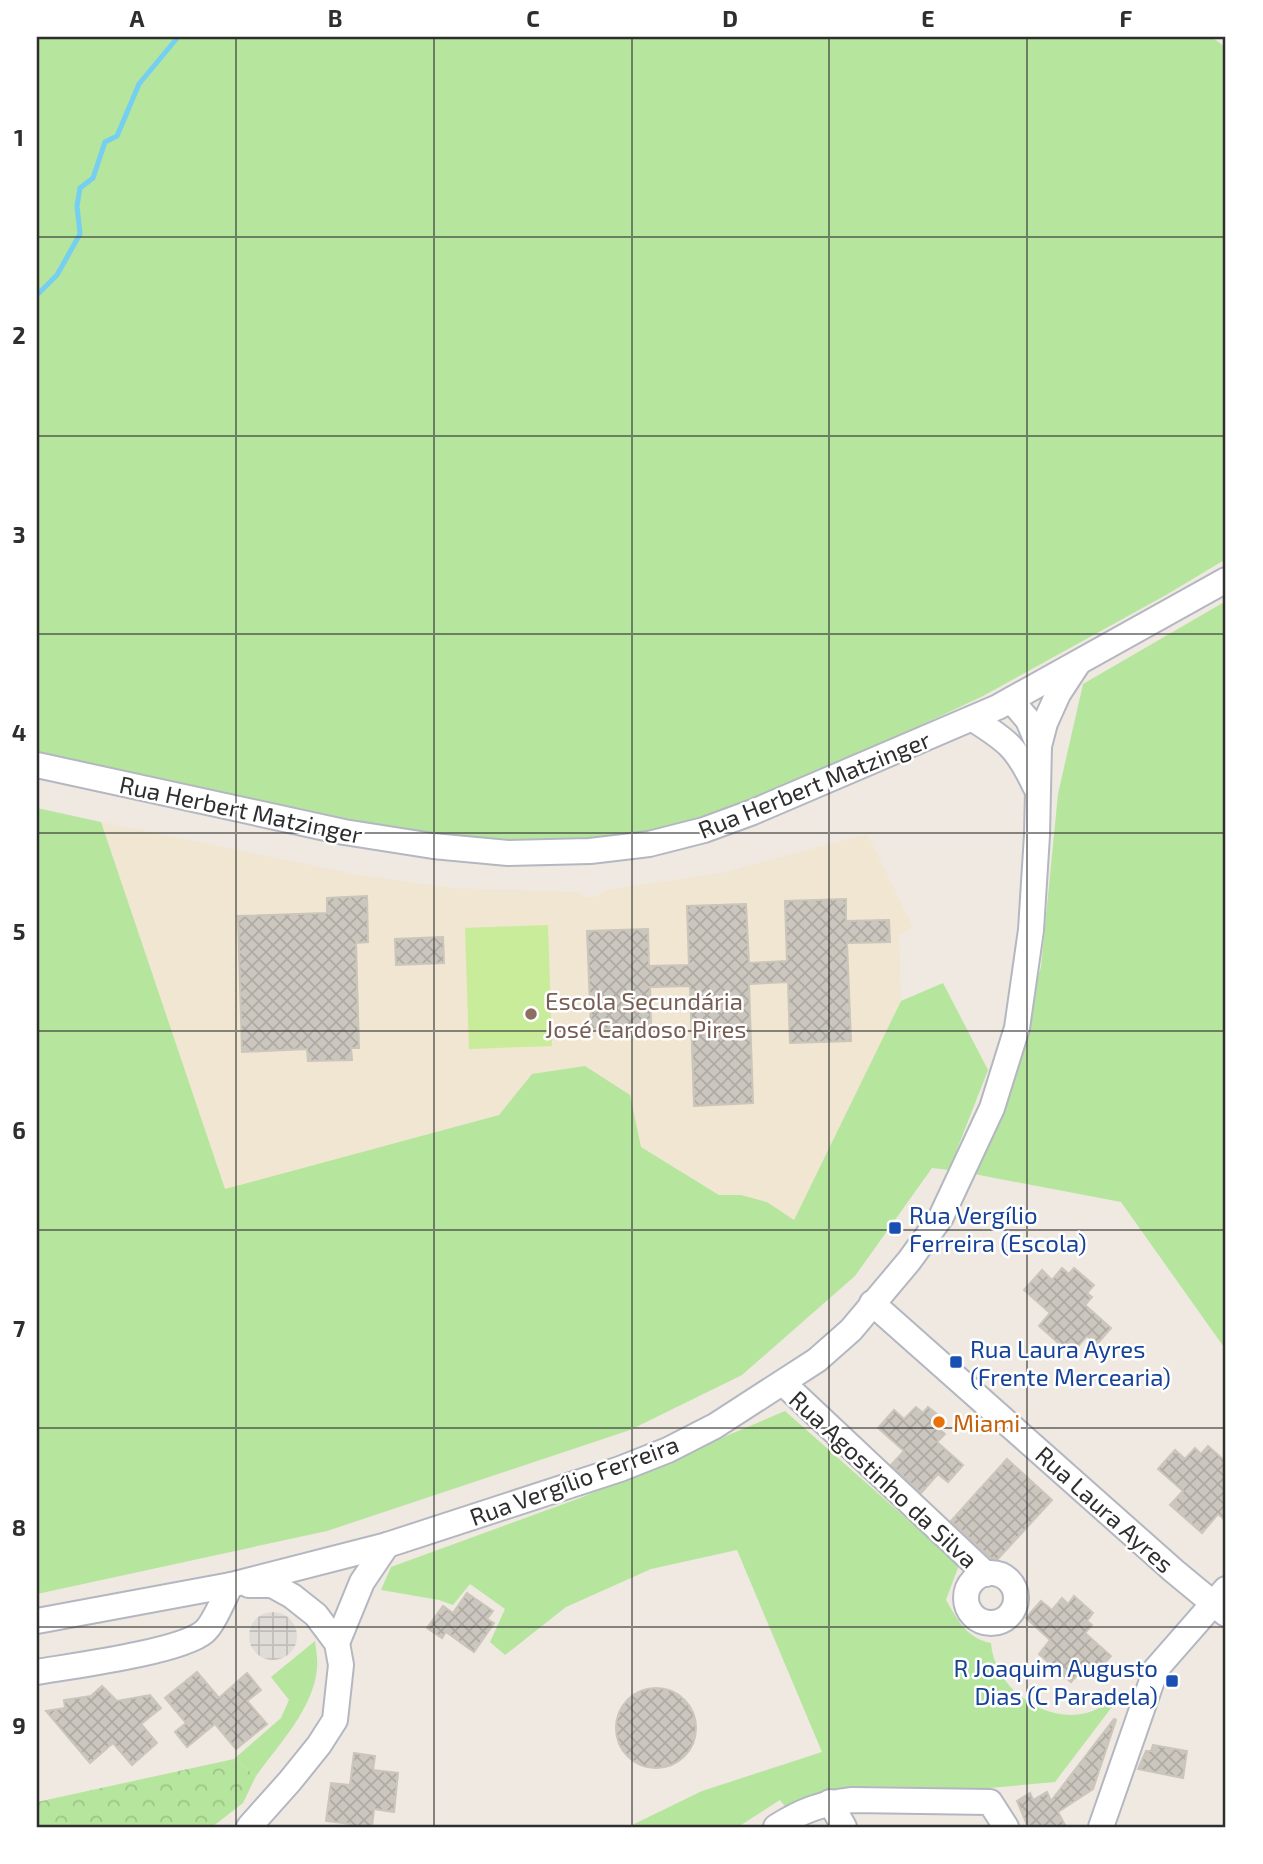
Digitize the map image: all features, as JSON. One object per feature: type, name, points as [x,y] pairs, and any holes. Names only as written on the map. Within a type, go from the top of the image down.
[{"type":"street","name":"Rua Herbert Matzinger","points":[[37,765],[344,832],[433,846],[508,853],[590,851],[649,844],[704,830],[804,792],[973,719],[1077,665],[1226,580]]},
{"type":"street","name":"Rua Vergílio Ferreira","points":[[231,1585],[387,1545],[620,1469],[668,1450],[715,1426],[783,1383],[817,1360],[851,1330],[909,1261],[941,1217],[997,1094],[1017,1028],[1031,930],[1039,746],[1045,723],[1058,694],[1077,665]]},
{"type":"street","name":"Rua Vergílio Ferreira","points":[[1011,700],[1028,720],[1039,746]]},
{"type":"street","name":"Rua Vergílio Ferreira","points":[[973,719],[1002,737],[1022,758],[1037,791]]},
{"type":"street","name":"Rua Laura Ayres","points":[[872,1303],[1222,1602]]},
{"type":"street","name":"Rua Agostinho da Silva","points":[[783,1383],[986,1574]]},
{"type":"street","points":[[337,1643],[362,1582],[387,1545]]},
{"type":"street","points":[[37,1672],[185,1643],[205,1631],[231,1585]]},
{"type":"street","points":[[37,1620],[231,1585],[272,1585],[292,1596],[316,1615],[337,1643],[341,1665],[335,1720],[290,1781],[248,1827]]},
{"type":"street","points":[[1101,1827],[1156,1669],[1222,1602]]},
{"type":"street","points":[[776,1827],[800,1811],[830,1802],[852,1800],[990,1802],[1006,1827]]},
{"type":"street","points":[[830,1802],[844,1827]]},
{"type":"shaded area","name":"Escola Secundária José Cardoso Pires","points":[[101,822],[359,875],[452,888],[578,892],[585,897],[596,897],[605,890],[722,873],[867,834],[913,927],[899,935],[901,1001],[794,1220],[767,1202],[741,1195],[720,1195],[641,1147],[630,1095],[532,1074],[499,1115],[225,1189]]},
{"type":"shaded area","points":[[273,1612],[290,1619],[297,1636],[290,1653],[273,1660],[256,1653],[249,1636],[256,1619]]},
{"type":"green space","points":[[37,37],[1212,37],[1226,48],[1226,559],[983,696],[731,809],[655,831],[570,841],[483,841],[393,828],[37,753]]},
{"type":"green space","points":[[1226,601],[1226,1350],[1121,1202],[974,1174],[1041,967],[1058,794],[1083,684]]},
{"type":"green space","points":[[37,808],[101,822],[225,1189],[499,1115],[532,1074],[585,1066],[630,1095],[641,1147],[719,1195],[741,1195],[767,1202],[794,1220],[901,1001],[943,983],[988,1070],[949,1170],[932,1168],[855,1276],[742,1375],[630,1430],[327,1531],[37,1594]]},
{"type":"green space","points":[[548,925],[552,1046],[469,1049],[465,928]]},
{"type":"green space","points":[[785,1411],[959,1565],[946,1600],[969,1632],[982,1641],[991,1643],[994,1659],[1001,1673],[1022,1697],[1035,1706],[1065,1715],[1092,1711],[1121,1695],[1055,1782],[979,1789],[857,1792],[788,1810],[780,1800],[738,1827],[628,1827],[702,1791],[822,1752],[737,1550],[651,1569],[566,1607],[505,1655],[490,1642],[505,1609],[470,1584],[453,1605],[381,1590],[391,1567],[580,1498]]},
{"type":"green space","points":[[315,1641],[317,1668],[309,1697],[294,1725],[256,1776],[234,1759],[281,1718],[289,1700],[271,1677]]},
{"type":"green space","points":[[234,1759],[256,1776],[243,1803],[212,1827],[37,1827],[37,1802]]},
{"type":"building","points":[[367,896],[368,942],[356,943],[359,1048],[351,1048],[352,1060],[308,1061],[307,1049],[242,1052],[238,916],[327,913],[327,898]]},
{"type":"building","points":[[846,899],[846,921],[889,920],[890,942],[847,943],[851,1041],[790,1043],[788,982],[749,984],[753,1103],[694,1106],[690,986],[650,987],[651,1027],[591,1029],[587,931],[648,929],[649,966],[689,965],[687,906],[746,904],[749,963],[787,961],[785,901]]},
{"type":"building","points":[[443,937],[444,963],[396,965],[395,939]]},
{"type":"building","points":[[1062,1268],[1069,1274],[1074,1268],[1094,1285],[1087,1293],[1092,1297],[1085,1305],[1111,1328],[1097,1344],[1087,1336],[1071,1354],[1039,1326],[1050,1313],[1024,1290],[1042,1270],[1052,1280]]},
{"type":"building","points":[[916,1407],[923,1413],[928,1407],[945,1421],[939,1429],[945,1434],[937,1442],[963,1465],[948,1482],[938,1474],[921,1493],[891,1465],[904,1451],[878,1428],[894,1410],[904,1419]]},
{"type":"building","points":[[1208,1446],[1226,1462],[1226,1521],[1218,1514],[1202,1533],[1170,1505],[1183,1491],[1158,1469],[1175,1450],[1185,1459],[1195,1448],[1201,1454]]},
{"type":"building","points":[[1007,1459],[1052,1500],[995,1562],[951,1521]]},
{"type":"building","points":[[467,1593],[493,1611],[487,1619],[494,1623],[474,1652],[446,1632],[442,1638],[427,1628],[443,1606],[453,1613]]},
{"type":"building","points":[[1074,1596],[1093,1613],[1087,1621],[1092,1625],[1085,1633],[1111,1656],[1096,1672],[1087,1664],[1071,1682],[1039,1654],[1050,1640],[1026,1618],[1041,1601],[1052,1610],[1062,1598],[1068,1604]]},
{"type":"building","points":[[197,1672],[219,1698],[247,1673],[261,1690],[247,1701],[267,1724],[236,1749],[215,1724],[187,1747],[175,1732],[186,1723],[165,1698]]},
{"type":"building","points":[[102,1686],[117,1701],[150,1695],[161,1708],[141,1724],[157,1743],[132,1765],[113,1743],[90,1763],[46,1711],[65,1708],[64,1700],[91,1696]]},
{"type":"building","points":[[656,1688],[671,1691],[684,1700],[693,1713],[696,1728],[693,1743],[684,1756],[671,1765],[656,1768],[641,1765],[628,1756],[619,1743],[616,1728],[619,1713],[628,1700],[641,1691]]},
{"type":"building","points":[[1114,1719],[1116,1720],[1093,1789],[1058,1812],[1066,1827],[1028,1827],[1017,1801],[1030,1793],[1033,1800],[1047,1792],[1051,1801]]},
{"type":"building","points":[[1153,1745],[1187,1751],[1183,1778],[1138,1769],[1146,1751],[1151,1751]]},
{"type":"building","points":[[354,1753],[375,1756],[373,1770],[398,1773],[394,1812],[374,1809],[372,1827],[350,1827],[350,1824],[326,1821],[331,1783],[350,1785]]},
{"type":"waterway","points":[[37,295],[57,275],[80,234],[77,206],[80,188],[93,178],[105,142],[117,136],[139,84],[178,37]]},
{"type":"place","name":"Escola Secundária José Cardoso Pires","points":[[531,1014]]},
{"type":"place","name":"Rua Vergílio Ferreira (Escola)","points":[[895,1228]]},
{"type":"place","name":"Rua Laura Ayres (Frente Mercearia)","points":[[956,1362]]},
{"type":"place","name":"Miami","points":[[939,1422]]},
{"type":"place","name":"R Joaquim Augusto Dias (C Paradela)","points":[[1172,1681]]}]
